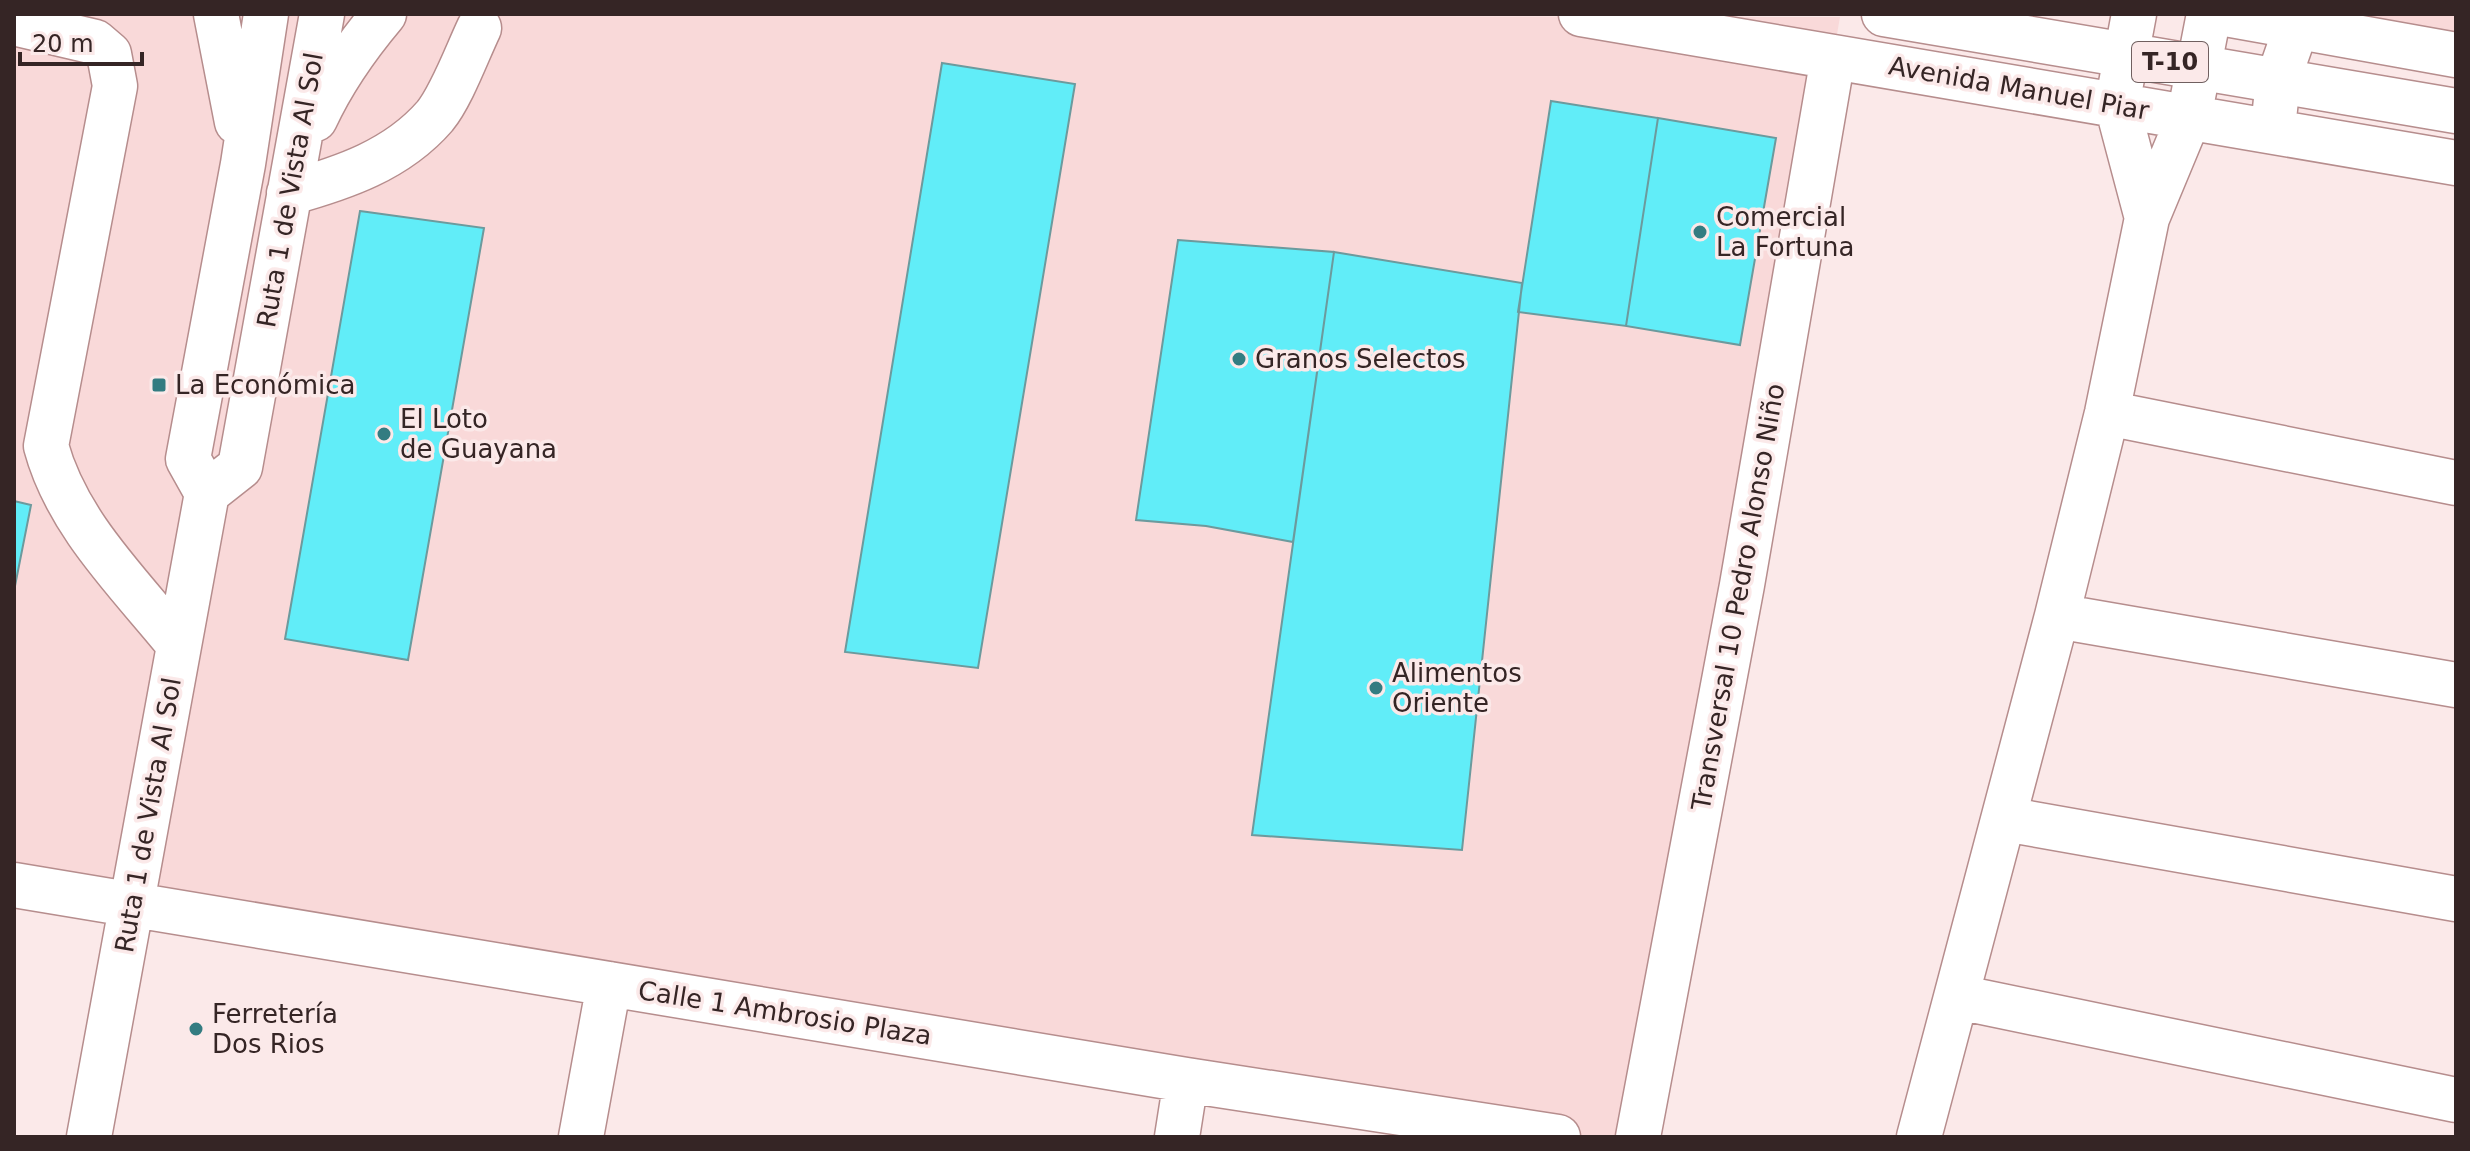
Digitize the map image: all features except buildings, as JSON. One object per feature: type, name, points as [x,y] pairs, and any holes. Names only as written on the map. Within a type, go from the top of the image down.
[{"type":"main road","points":[[216,14],[230,74],[243,164]]},
{"type":"main road","name":"Ruta 1 de Vista Al Sol","points":[[89,1137],[207,493],[188,459],[243,164],[266,14]]},
{"type":"main road","name":"Ruta 1 de Vista Al Sol","points":[[207,493],[240,467],[322,14]]},
{"type":"main road","points":[[384,14],[361,42],[327,94],[292,179],[338,179],[391,155],[436,115],[479,28]]},
{"type":"main road","name":"Avenida Manuel Piar","points":[[1581,14],[2456,163]]},
{"type":"main road","name":"Avenida Manuel Piar","points":[[1884,14],[2130,35],[2199,67],[2456,111]]},
{"type":"main road","points":[[1919,1137],[2057,616],[2107,413],[2147,218],[2189,117],[2209,14]]},
{"type":"main road","name":"T-10","points":[[2226,14],[2298,21],[2456,55]]},
{"type":"main road","points":[[2273,132],[2278,80],[2298,21]]},
{"type":"main road","points":[[14,23],[95,28],[109,54],[115,86],[46,446],[54,477],[73,514],[179,645]]},
{"type":"main road","points":[[2130,35],[2117,105],[2147,218]]},
{"type":"main road","name":"Transversal 10 Pedro Alonso Niño","points":[[1638,1137],[1742,585],[1833,57]]},
{"type":"main road","points":[[2107,413],[2456,483]]},
{"type":"main road","points":[[2057,616],[2456,685]]},
{"type":"main road","points":[[2005,819],[2456,899]]},
{"type":"main road","name":"Calle 1 Ambrosio Plaza","points":[[14,885],[1186,1080],[1558,1137]]},
{"type":"main road","points":[[581,1137],[609,984]]},
{"type":"main road","points":[[1958,997],[2456,1100]]},
{"type":"main road","points":[[1177,1137],[1186,1080]]},
{"type":"shaded area","points":[[14,14],[1840,17],[1742,585],[1638,1137],[1558,1137],[14,885]]},
{"type":"shaded area","points":[[2228,14],[2456,14],[2456,55]]},
{"type":"place","name":"Comercial La Fortuna","points":[[1700,232]]},
{"type":"place","name":"Granos Selectos","points":[[1239,359]]},
{"type":"place","name":"La Económica","points":[[159,385]]},
{"type":"place","name":"El Loto de Guayana","points":[[384,434]]},
{"type":"place","name":"Alimentos Oriente","points":[[1376,688]]},
{"type":"place","name":"Ferretería Dos Rios","points":[[196,1029]]}]
